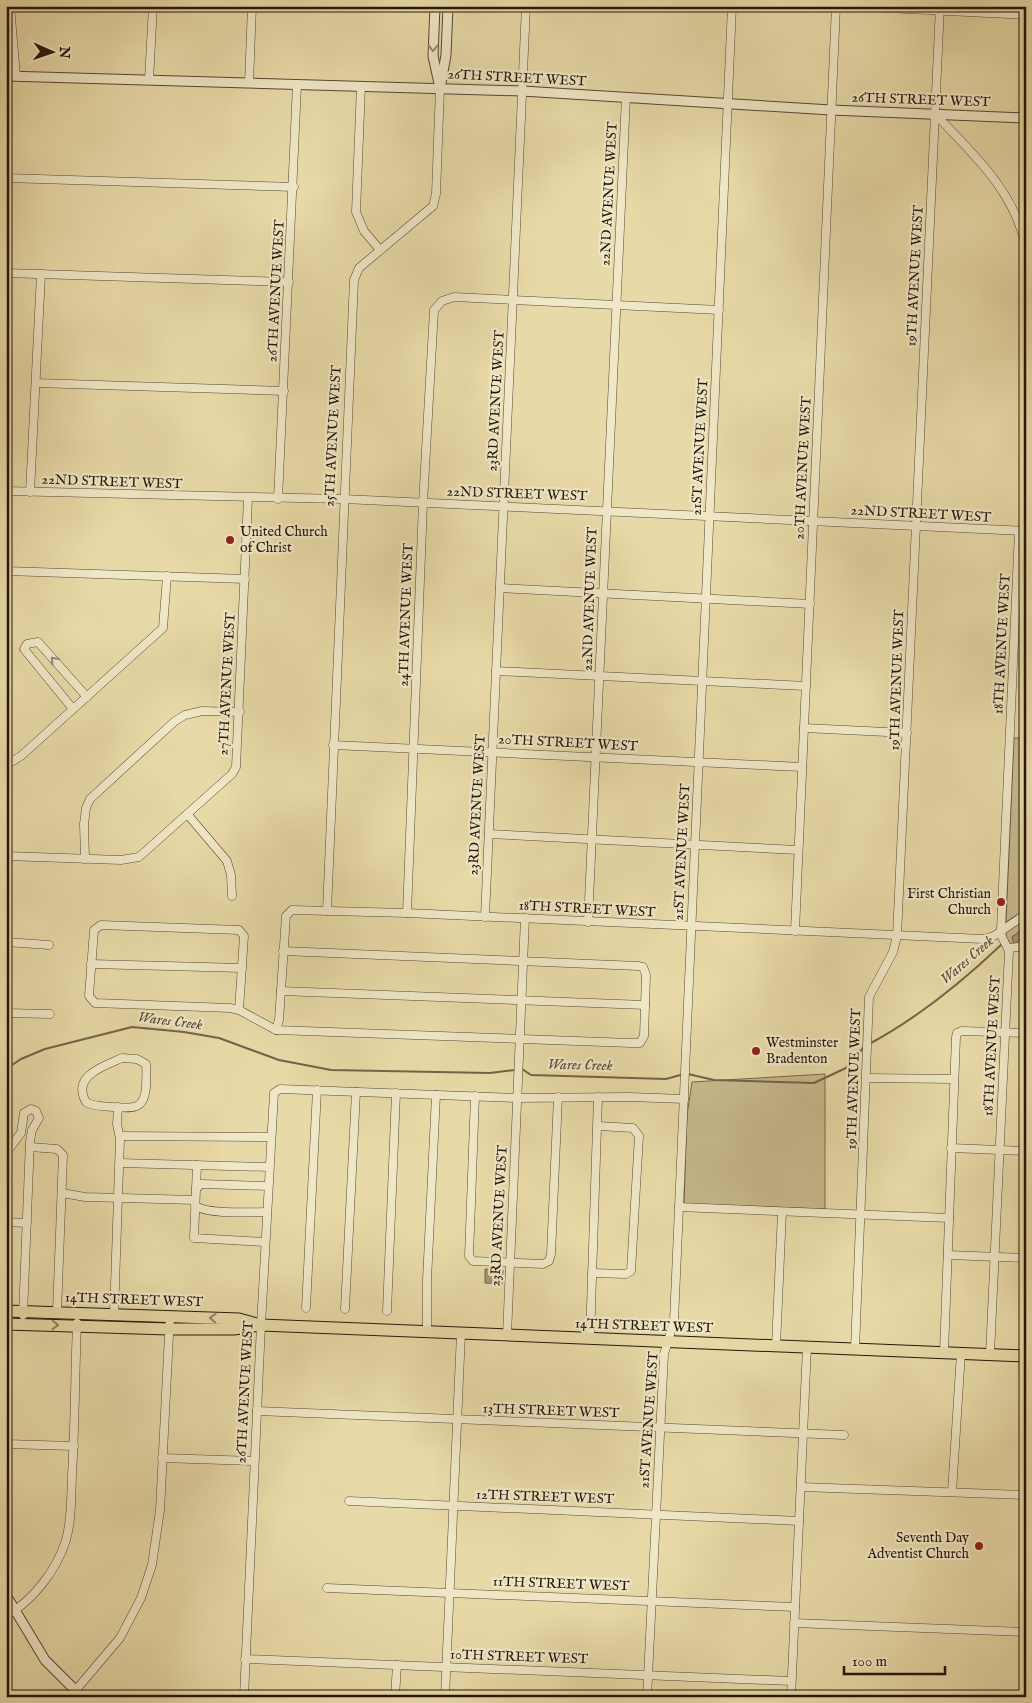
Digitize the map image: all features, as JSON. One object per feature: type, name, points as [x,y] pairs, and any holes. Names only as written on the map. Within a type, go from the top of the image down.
[{"type":"main road","name":"14TH STREET WEST","points":[[6,1310],[239,1319],[261,1325]]},
{"type":"main road","name":"14TH STREET WEST","points":[[6,1324],[169,1329],[234,1329],[261,1325],[1026,1356]]},
{"type":"street","points":[[10,6],[16,76]]},
{"type":"street","points":[[149,80],[152,6]]},
{"type":"street","points":[[249,84],[252,6]]},
{"type":"street","points":[[435,6],[433,56],[440,88]]},
{"type":"street","points":[[440,88],[446,56],[448,6]]},
{"type":"street","name":"23RD AVENUE WEST","points":[[485,917],[526,6]]},
{"type":"street","name":"21ST AVENUE WEST","points":[[647,1697],[664,1354],[673,1328],[732,6]]},
{"type":"street","name":"20TH AVENUE WEST","points":[[795,931],[836,6]]},
{"type":"street","points":[[847,6],[1026,14]]},
{"type":"street","name":"19TH AVENUE WEST","points":[[855,1349],[869,997],[893,952],[897,936],[940,9]]},
{"type":"street","name":"26TH STREET WEST","points":[[6,76],[440,88],[831,110],[1026,118]]},
{"type":"street","name":"26TH AVENUE WEST","points":[[278,498],[294,187],[297,84]]},
{"type":"street","points":[[361,86],[356,212],[364,231],[380,250]]},
{"type":"street","name":"25TH AVENUE WEST","points":[[327,911],[343,499],[354,280],[359,268],[430,210],[435,201],[440,88]]},
{"type":"street","name":"22ND AVENUE WEST","points":[[588,922],[626,97]]},
{"type":"street","points":[[935,114],[998,183],[1015,214],[1026,248]]},
{"type":"street","points":[[6,178],[294,187]]},
{"type":"street","points":[[6,273],[289,282]]},
{"type":"street","points":[[30,492],[41,274]]},
{"type":"street","name":"24TH AVENUE WEST","points":[[407,913],[432,319],[438,304],[448,298],[513,300]]},
{"type":"street","points":[[513,300],[719,310]]},
{"type":"street","points":[[36,383],[284,391]]},
{"type":"street","name":"22ND STREET WEST","points":[[6,491],[343,499],[1022,531]]},
{"type":"street","name":"27TH AVENUE WEST","points":[[6,856],[121,860],[139,857],[228,779],[236,768],[240,712],[248,498]]},
{"type":"street","name":"18TH AVENUE WEST","points":[[990,1354],[1005,1032],[1006,944],[1001,930],[1022,531]]},
{"type":"street","points":[[6,571],[245,579]]},
{"type":"street","points":[[6,765],[21,756],[163,628],[167,576]]},
{"type":"street","points":[[500,588],[810,604]]},
{"type":"street","points":[[73,709],[24,649],[28,644],[38,642],[87,697]]},
{"type":"street","points":[[496,671],[806,686]]},
{"type":"street","points":[[85,859],[86,808],[96,792],[175,721],[185,715],[202,712],[240,712]]},
{"type":"street","points":[[804,728],[907,733]]},
{"type":"street","name":"20TH STREET WEST","points":[[333,745],[802,767]]},
{"type":"street","points":[[188,815],[227,861],[231,875],[232,896]]},
{"type":"street","points":[[489,834],[798,850]]},
{"type":"street","name":"18TH STREET WEST","points":[[283,951],[286,916],[292,910],[407,913],[983,939],[994,936],[1026,914]]},
{"type":"street","name":"23RD AVENUE WEST","points":[[507,1335],[526,918]]},
{"type":"street","points":[[239,1010],[244,936],[237,929],[100,925],[94,930],[90,996],[92,1001],[221,1007],[239,1010],[276,1030],[640,1043],[644,1036],[646,976],[643,967],[283,951],[279,1020],[276,1030]]},
{"type":"street","points":[[6,942],[49,944]]},
{"type":"street","points":[[1006,944],[1026,946]]},
{"type":"street","points":[[91,964],[242,968]]},
{"type":"street","points":[[281,991],[645,1005]]},
{"type":"street","points":[[6,1013],[50,1014]]},
{"type":"street","points":[[944,1352],[956,1037],[960,1031],[1026,1033]]},
{"type":"street","points":[[122,1058],[141,1060],[146,1067],[144,1100],[137,1106],[118,1107],[94,1105],[86,1102],[83,1091],[86,1077],[91,1072],[122,1058]]},
{"type":"street","points":[[866,1078],[954,1079]]},
{"type":"street","name":"26TH AVENUE WEST","points":[[244,1697],[273,1097],[277,1090],[317,1090]]},
{"type":"street","points":[[306,1308],[317,1090],[517,1098],[598,1096],[684,1099]]},
{"type":"street","points":[[345,1309],[356,1092]]},
{"type":"street","points":[[387,1311],[396,1093]]},
{"type":"street","points":[[427,1332],[427,1280],[436,1095]]},
{"type":"street","points":[[475,1096],[468,1253],[471,1259],[544,1264],[549,1261],[558,1097]]},
{"type":"street","points":[[590,1338],[598,1096]]},
{"type":"street","points":[[114,1314],[120,1164],[120,1136],[117,1124],[118,1107]]},
{"type":"street","points":[[6,1153],[21,1133],[24,1113],[33,1109],[38,1113],[39,1118],[30,1136],[23,1324]]},
{"type":"street","points":[[592,1273],[626,1274],[631,1271],[639,1136],[636,1129],[598,1126]]},
{"type":"street","points":[[21,1133],[30,1136]]},
{"type":"street","points":[[120,1136],[271,1137]]},
{"type":"street","points":[[30,1147],[57,1149],[62,1152],[57,1312]]},
{"type":"street","points":[[951,1148],[1026,1151]]},
{"type":"street","points":[[120,1164],[269,1167]]},
{"type":"street","points":[[197,1165],[194,1238],[265,1242]]},
{"type":"street","points":[[196,1189],[201,1184],[268,1186]]},
{"type":"street","points":[[62,1193],[85,1197],[195,1203]]},
{"type":"street","points":[[195,1203],[199,1209],[213,1211],[267,1212]]},
{"type":"street","points":[[679,1207],[861,1216],[949,1218]]},
{"type":"street","points":[[776,1346],[782,1212]]},
{"type":"street","points":[[6,1222],[27,1223]]},
{"type":"street","points":[[948,1255],[1026,1258]]},
{"type":"street","points":[[10,1614],[48,1576],[63,1546],[70,1515],[78,1313]]},
{"type":"street","points":[[6,1595],[10,1614],[45,1660],[79,1694],[132,1619],[147,1582],[156,1547],[170,1316]]},
{"type":"street","points":[[445,1697],[461,1333]]},
{"type":"street","points":[[790,1697],[807,1347]]},
{"type":"street","points":[[952,1492],[961,1353]]},
{"type":"street","name":"13TH STREET WEST","points":[[257,1411],[844,1435]]},
{"type":"street","points":[[6,1444],[74,1446]]},
{"type":"street","points":[[162,1458],[254,1462]]},
{"type":"street","points":[[801,1487],[1026,1495]]},
{"type":"street","name":"12TH STREET WEST","points":[[349,1501],[799,1521]]},
{"type":"street","name":"11TH STREET WEST","points":[[327,1588],[795,1607]]},
{"type":"street","points":[[794,1623],[1026,1632]]},
{"type":"street","name":"10TH STREET WEST","points":[[246,1659],[791,1681]]},
{"type":"street","points":[[396,1697],[397,1665]]},
{"type":"shaded area","points":[[1014,738],[1026,738],[1026,909],[1006,922]]},
{"type":"shaded area","points":[[1026,918],[1026,927],[1012,937],[1014,944],[1011,944],[1006,937],[1006,931]]},
{"type":"shaded area","points":[[1026,927],[1026,936],[1014,944],[1012,937]]},
{"type":"shaded area","points":[[825,1074],[825,1209],[684,1204],[687,1115],[692,1082]]},
{"type":"shaded area","points":[[485,1269],[503,1270],[502,1284],[485,1283]]},
{"type":"waterway","name":"Wares Creek","points":[[871,1043],[906,1022],[940,998],[1002,944]]},
{"type":"waterway","name":"Wares Creek","points":[[6,1069],[21,1059],[45,1049],[132,1027],[184,1032],[219,1038],[279,1060],[331,1070],[490,1073],[515,1070]]},
{"type":"waterway","name":"Wares Creek","points":[[688,1074],[714,1080],[814,1083],[846,1068],[864,1047]]},
{"type":"waterway","name":"Wares Creek","points":[[522,1069],[531,1075],[666,1079],[684,1074]]},
{"type":"place","name":"United Church of Christ","points":[[230,540]]},
{"type":"place","name":"First Christian Church","points":[[1001,902]]},
{"type":"place","name":"Westminster Bradenton","points":[[756,1051]]},
{"type":"place","name":"Seventh Day Adventist Church","points":[[979,1546]]}]
